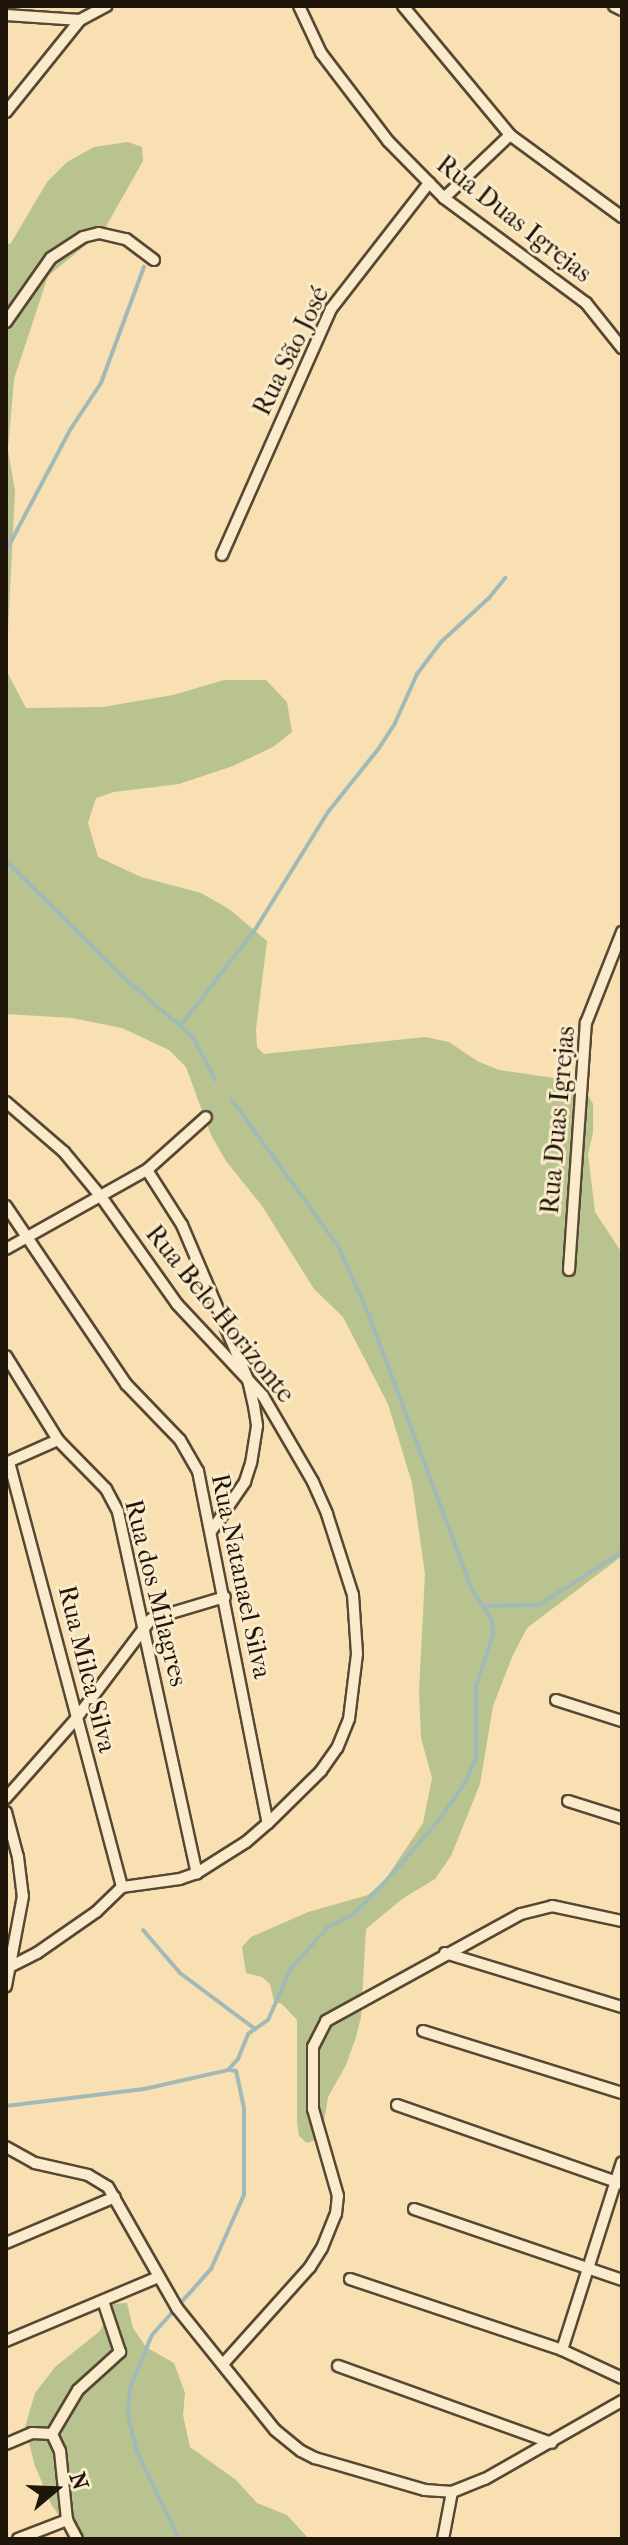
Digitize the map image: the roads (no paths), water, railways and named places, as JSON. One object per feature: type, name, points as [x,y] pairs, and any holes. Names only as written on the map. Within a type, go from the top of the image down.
[{"type":"street","points":[[6,112],[80,20],[106,6]]},
{"type":"street","name":"Rua Duas Igrejas","points":[[299,6],[321,53],[388,141],[444,198],[586,303],[622,348]]},
{"type":"street","points":[[403,6],[510,135],[622,217]]},
{"type":"street","points":[[614,6],[622,10]]},
{"type":"street","points":[[6,15],[80,20]]},
{"type":"street","points":[[444,198],[510,135]]},
{"type":"street","name":"Rua São José","points":[[222,555],[331,309],[429,183]]},
{"type":"street","points":[[6,322],[51,258],[83,237],[99,233],[126,239],[154,260]]},
{"type":"street","name":"Rua Duas Igrejas","points":[[569,1270],[586,1023],[622,932]]},
{"type":"street","name":"Rua Belo Horizonte","points":[[6,1102],[64,1152],[102,1198],[177,1304],[248,1380],[272,1411],[323,1503],[347,1566],[356,1628],[356,1684],[349,1719],[337,1748],[321,1771],[246,1842],[197,1873],[180,1879],[122,1887]]},
{"type":"street","points":[[6,1249],[102,1198],[147,1170],[206,1117]]},
{"type":"street","points":[[147,1170],[182,1225],[248,1380],[257,1426],[254,1454],[245,1482],[212,1530]]},
{"type":"street","name":"Rua Natanael Silva","points":[[6,1206],[126,1384],[190,1454],[212,1530],[268,1823]]},
{"type":"street","name":"Rua dos Milagres","points":[[6,1356],[58,1440],[113,1500],[144,1626],[197,1873]]},
{"type":"street","points":[[8,1463],[58,1440]]},
{"type":"street","name":"Rua Milca Silva","points":[[8,1463],[122,1887]]},
{"type":"street","points":[[6,1798],[75,1720],[144,1626],[160,1615],[225,1597]]},
{"type":"street","points":[[556,1700],[622,1721]]},
{"type":"street","points":[[568,1801],[622,1818]]},
{"type":"street","points":[[6,1812],[18,1857],[23,1896],[6,1986]]},
{"type":"street","points":[[8,1968],[96,1912],[122,1887]]},
{"type":"street","points":[[223,2364],[310,2267],[331,2231],[338,2206],[313,2109],[313,2047],[317,2033],[341,2010],[521,1914],[552,1906],[622,1921]]},
{"type":"street","points":[[445,1953],[622,2007]]},
{"type":"street","points":[[423,2031],[622,2093]]},
{"type":"street","points":[[397,2105],[619,2183]]},
{"type":"street","points":[[6,2147],[21,2157],[99,2180],[115,2197],[177,2308],[275,2430],[301,2451],[425,2490],[452,2492],[485,2479],[622,2401]]},
{"type":"street","points":[[6,2161],[21,2157]]},
{"type":"street","points":[[562,2350],[587,2267],[619,2183],[622,2162]]},
{"type":"street","points":[[6,2243],[115,2197]]},
{"type":"street","points":[[414,2209],[622,2280]]},
{"type":"street","points":[[6,2341],[158,2277]]},
{"type":"street","points":[[350,2279],[562,2350],[622,2378]]},
{"type":"street","points":[[52,2434],[78,2390],[120,2352],[103,2301]]},
{"type":"street","points":[[338,2366],[552,2443]]},
{"type":"street","points":[[6,2444],[32,2433],[52,2434]]},
{"type":"street","points":[[52,2434],[60,2451],[67,2520],[77,2539]]},
{"type":"street","points":[[443,2539],[452,2492]]},
{"type":"street","points":[[18,2539],[67,2520]]},
{"type":"waterway","points":[[6,551],[70,430],[101,383],[144,267]]},
{"type":"waterway","points":[[180,1026],[253,933],[328,812],[379,748],[395,723],[417,674],[441,642],[489,598],[505,578]]},
{"type":"waterway","points":[[6,861],[122,976],[193,1037],[215,1080]]},
{"type":"waterway","points":[[6,2106],[144,2089],[228,2070],[238,2059],[248,2034],[268,2020],[291,1968],[328,1927],[353,1915],[385,1882],[440,1819],[466,1781],[476,1758],[476,1686],[493,1635],[492,1621],[471,1587],[369,1315],[338,1246],[232,1100]]},
{"type":"waterway","points":[[485,1606],[539,1605],[622,1552]]},
{"type":"waterway","points":[[143,1930],[180,1973],[255,2029]]},
{"type":"waterway","points":[[179,2539],[137,2452],[128,2415],[130,2388],[152,2335],[211,2269],[244,2195],[244,2108],[236,2071],[229,2070]]}]
